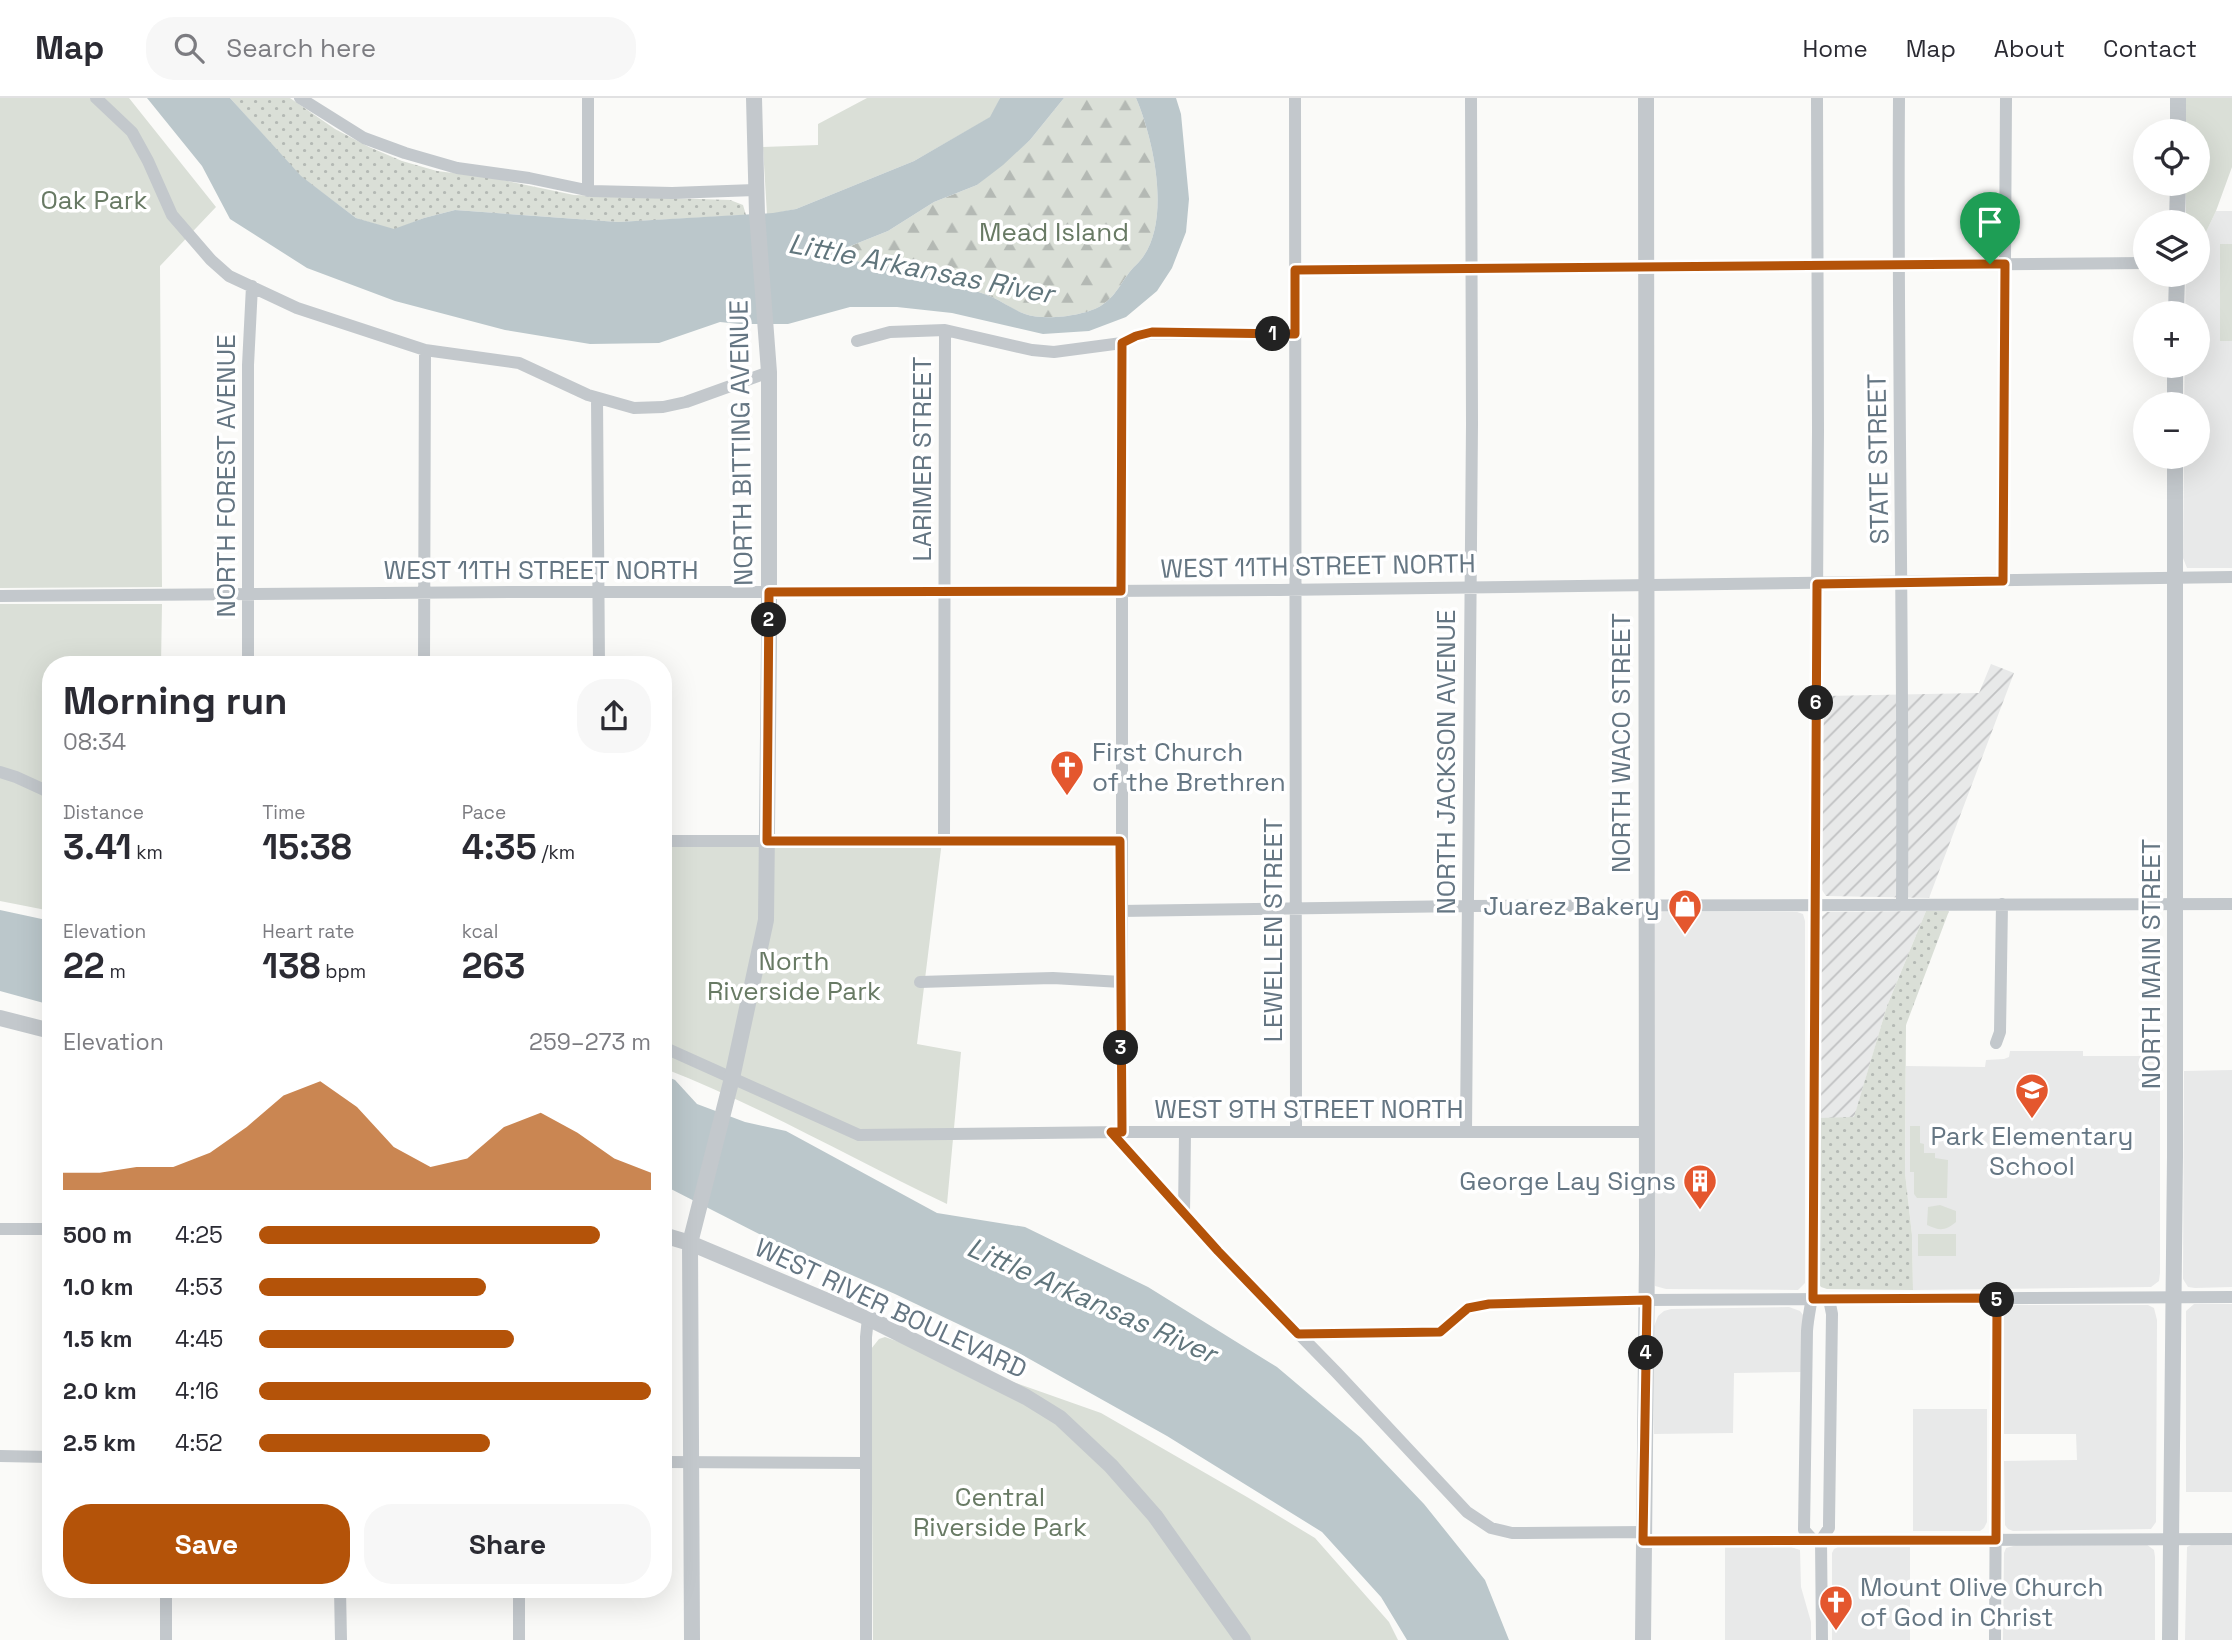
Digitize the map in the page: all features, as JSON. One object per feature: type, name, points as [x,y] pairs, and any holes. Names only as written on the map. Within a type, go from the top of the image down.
[{"type":"street","points":[[96,98],[132,132],[172,215],[211,260],[229,276],[297,308],[425,350],[519,363],[597,398],[634,408],[663,407],[686,401],[769,372]]},
{"type":"street","points":[[300,98],[364,138],[457,168],[529,178],[588,191],[755,190]]},
{"type":"street","points":[[588,98],[588,191]]},
{"type":"street","name":"NORTH BITTING AVENUE","points":[[692,1640],[690,1244],[732,1078],[766,920],[769,372],[755,190],[754,98]]},
{"type":"street","name":"LEWELLEN STREET","points":[[1295,98],[1296,1132]]},
{"type":"street","name":"NORTH JACKSON AVENUE","points":[[1466,1132],[1471,588],[1471,98]]},
{"type":"street","name":"NORTH WACO STREET","points":[[1643,1640],[1647,1300],[1646,98]]},
{"type":"street","points":[[1816,98],[1817,584],[1813,1299],[1808,1313],[1807,1331],[1804,1530],[1817,1540]]},
{"type":"street","name":"STATE STREET","points":[[1899,98],[1902,904]]},
{"type":"street","points":[[2003,581],[2006,98]]},
{"type":"street","points":[[2178,98],[2178,119]]},
{"type":"street","points":[[1295,270],[2133,263]]},
{"type":"street","name":"NORTH FOREST AVENUE","points":[[248,656],[248,365],[251,286]]},
{"type":"street","points":[[857,341],[890,332],[945,330],[1032,350],[1054,352],[1122,343],[1152,332],[1295,334]]},
{"type":"street","name":"LARIMER STREET","points":[[944,841],[945,330]]},
{"type":"street","points":[[1122,343],[1121,982],[1116,1132],[1184,1214],[1466,1513],[1494,1529],[1512,1533],[1817,1540],[2232,1539]]},
{"type":"street","points":[[424,656],[425,350]]},
{"type":"street","points":[[597,398],[599,656]]},
{"type":"street","name":"NORTH MAIN STREET","points":[[2171,1640],[2175,469]]},
{"type":"street","name":"WEST 11TH STREET NORTH","points":[[0,596],[1295,590],[2232,577]]},
{"type":"street","points":[[0,772],[42,789]]},
{"type":"street","points":[[672,841],[1120,841]]},
{"type":"street","points":[[1996,1043],[2000,1032],[2002,904]]},
{"type":"street","points":[[1120,911],[1468,906],[2232,904]]},
{"type":"street","points":[[920,982],[1054,978],[1121,982]]},
{"type":"street","points":[[0,1018],[42,1029]]},
{"type":"street","name":"WEST 9TH STREET NORTH","points":[[672,1051],[859,1135],[1646,1132]]},
{"type":"street","points":[[1184,1214],[1185,1132]]},
{"type":"street","points":[[0,1229],[42,1228]]},
{"type":"street","name":"WEST RIVER BOULEVARD","points":[[672,1238],[868,1318],[1026,1397],[1060,1418],[1111,1466],[1155,1516],[1243,1640]]},
{"type":"street","points":[[1298,1334],[1440,1332],[1468,1308],[1489,1304],[1647,1300],[2232,1297]]},
{"type":"street","points":[[1995,1640],[1997,1298]]},
{"type":"street","points":[[1822,1640],[1817,1540],[1829,1528],[1832,1314],[1829,1299]]},
{"type":"street","points":[[866,1640],[868,1318]]},
{"type":"street","points":[[0,1456],[42,1457]]},
{"type":"street","points":[[672,1462],[866,1462]]},
{"type":"street","points":[[166,1598],[166,1640]]},
{"type":"street","points":[[340,1598],[341,1640]]},
{"type":"street","points":[[519,1598],[519,1640]]},
{"type":"shaded area","points":[[2216,211],[2232,211],[2232,568],[2187,568],[2183,558],[2184,469],[2210,469],[2210,392],[2184,392],[2185,378],[2210,378],[2210,301],[2185,301],[2186,287],[2210,287],[2210,224]]},
{"type":"shaded area","points":[[1991,664],[2014,673],[1929,898],[1826,896],[1822,890],[1824,696],[1979,693]]},
{"type":"shaded area","points":[[1926,911],[1887,1006],[1854,1118],[1819,1118],[1820,918],[1827,912]]},
{"type":"shaded area","points":[[1655,914],[1803,914],[1805,1283],[1798,1290],[1666,1289],[1655,1286],[1652,919]]},
{"type":"shaded area","name":"Park Elementary School","points":[[2010,1051],[2083,1051],[2083,1056],[2160,1056],[2160,1273],[2159,1281],[2151,1287],[1913,1290],[1912,1235],[1905,1173],[1906,1066],[1985,1067],[1986,1060],[2004,1059],[2009,1057]]},
{"type":"shaded area","points":[[2232,1070],[2232,1287],[2188,1287],[2183,1279],[2184,1071]]},
{"type":"shaded area","points":[[2194,1304],[2232,1304],[2232,1492],[2186,1492],[2186,1311]]},
{"type":"shaded area","points":[[2012,1305],[2148,1305],[2154,1308],[2157,1320],[2156,1522],[2151,1529],[2013,1531],[2005,1525],[2004,1461],[2077,1460],[2076,1434],[2004,1434],[2004,1311]]},
{"type":"shaded area","points":[[1789,1307],[1803,1315],[1803,1372],[1734,1373],[1733,1433],[1654,1434],[1653,1329],[1658,1316],[1671,1309]]},
{"type":"shaded area","points":[[1913,1409],[1987,1409],[1987,1522],[1980,1531],[1913,1531]]},
{"type":"shaded area","points":[[2146,1544],[2154,1550],[2155,1557],[2155,1640],[2003,1640],[2006,1548],[2017,1545]]},
{"type":"shaded area","points":[[2232,1544],[2232,1640],[2185,1640],[2187,1547]]},
{"type":"shaded area","points":[[1910,1546],[1910,1640],[1832,1640],[1834,1549]]},
{"type":"shaded area","points":[[1725,1547],[1791,1547],[1800,1550],[1801,1587],[1811,1622],[1811,1640],[1725,1640]]},
{"type":"green space","name":"Oak Park","points":[[0,98],[129,98],[216,207],[160,266],[162,587],[0,588]]},
{"type":"green space","points":[[230,98],[290,98],[335,129],[369,147],[402,161],[437,171],[493,178],[574,195],[730,200],[743,205],[746,215],[618,222],[455,210],[394,230],[356,218],[300,176]]},
{"type":"green space","points":[[867,98],[1000,98],[991,117],[914,161],[796,209],[767,215],[763,147],[818,145],[818,124]]},
{"type":"green space","name":"Mead Island","points":[[1064,98],[1136,98],[1154,160],[1157,184],[1155,230],[1148,249],[1102,305],[1076,315],[1033,316],[992,297],[939,278],[878,264],[843,261],[840,255],[843,249],[888,231],[934,202],[977,185],[1030,140]]},
{"type":"green space","points":[[2186,98],[2232,98],[2232,167],[2210,224],[2210,210],[2186,210],[2186,196],[2210,196],[2210,119],[2186,119]]},
{"type":"green space","points":[[2220,244],[2232,244],[2232,341],[2220,341]]},
{"type":"green space","points":[[0,604],[162,604],[161,656],[42,656],[42,909],[0,901]]},
{"type":"green space","name":"North Riverside Park","points":[[942,841],[917,1044],[961,1052],[947,1204],[771,1116],[672,1072],[672,843]]},
{"type":"green space","points":[[1926,911],[1949,911],[1906,1025],[1905,1173],[1912,1235],[1913,1290],[1827,1289],[1818,1283],[1819,1118],[1854,1117],[1887,1006]]},
{"type":"green space","points":[[1910,1126],[1920,1126],[1920,1143],[1924,1144],[1924,1153],[1935,1153],[1935,1158],[1948,1160],[1947,1198],[1917,1198],[1914,1194],[1914,1172],[1910,1172]]},
{"type":"green space","points":[[1940,1205],[1956,1211],[1956,1222],[1942,1229],[1927,1225],[1928,1207]]},
{"type":"green space","points":[[1918,1234],[1956,1234],[1956,1256],[1918,1256]]},
{"type":"green space","name":"Central Riverside Park","points":[[885,1337],[1101,1413],[1247,1497],[1315,1538],[1389,1622],[1398,1640],[873,1640],[871,1349],[879,1339]]},
{"type":"water","points":[[147,98],[230,98],[301,176],[356,218],[394,229],[455,210],[618,222],[773,213],[796,209],[914,161],[990,117],[1000,98],[1064,98],[1030,140],[977,185],[934,202],[888,231],[843,249],[840,255],[843,261],[878,264],[939,278],[992,297],[1025,314],[1053,317],[1076,315],[1102,305],[1148,249],[1155,230],[1157,184],[1149,137],[1136,98],[1176,98],[1181,114],[1189,199],[1186,232],[1172,268],[1157,291],[1126,317],[1089,331],[1043,334],[952,313],[897,307],[850,307],[788,324],[720,322],[659,343],[590,344],[505,330],[395,301],[307,268],[230,219],[202,166]]},
{"type":"water","points":[[0,910],[42,919],[42,1003],[0,991]]},
{"type":"water","name":"Little Arkansas River","points":[[672,1079],[697,1104],[745,1122],[786,1131],[937,1213],[1025,1227],[1148,1287],[1277,1367],[1361,1438],[1424,1504],[1485,1580],[1509,1640],[1407,1640],[1381,1597],[1322,1532],[1167,1436],[1017,1352],[895,1294],[767,1238],[672,1190]]},
{"type":"place","name":"First Church of the Brethren","points":[[1067,797]]},
{"type":"place","name":"Juarez Bakery","points":[[1685,936]]},
{"type":"place","name":"Park Elementary School","points":[[2032,1120]]},
{"type":"place","name":"George Lay Signs","points":[[1700,1211]]},
{"type":"place","name":"Mount Olive Church of God in Christ","points":[[1836,1632]]},
{"type":"route","points":[[1990,264],[2005,264],[2003,581],[1817,584],[1813,1299],[1997,1298],[1996,1540],[1643,1541],[1647,1300],[1489,1304],[1468,1308],[1440,1332],[1298,1334],[1218,1251],[1111,1132],[1122,1132],[1120,841],[767,841],[769,592],[1121,591],[1122,343],[1136,336],[1152,332],[1295,334],[1295,270],[1990,264]]}]
